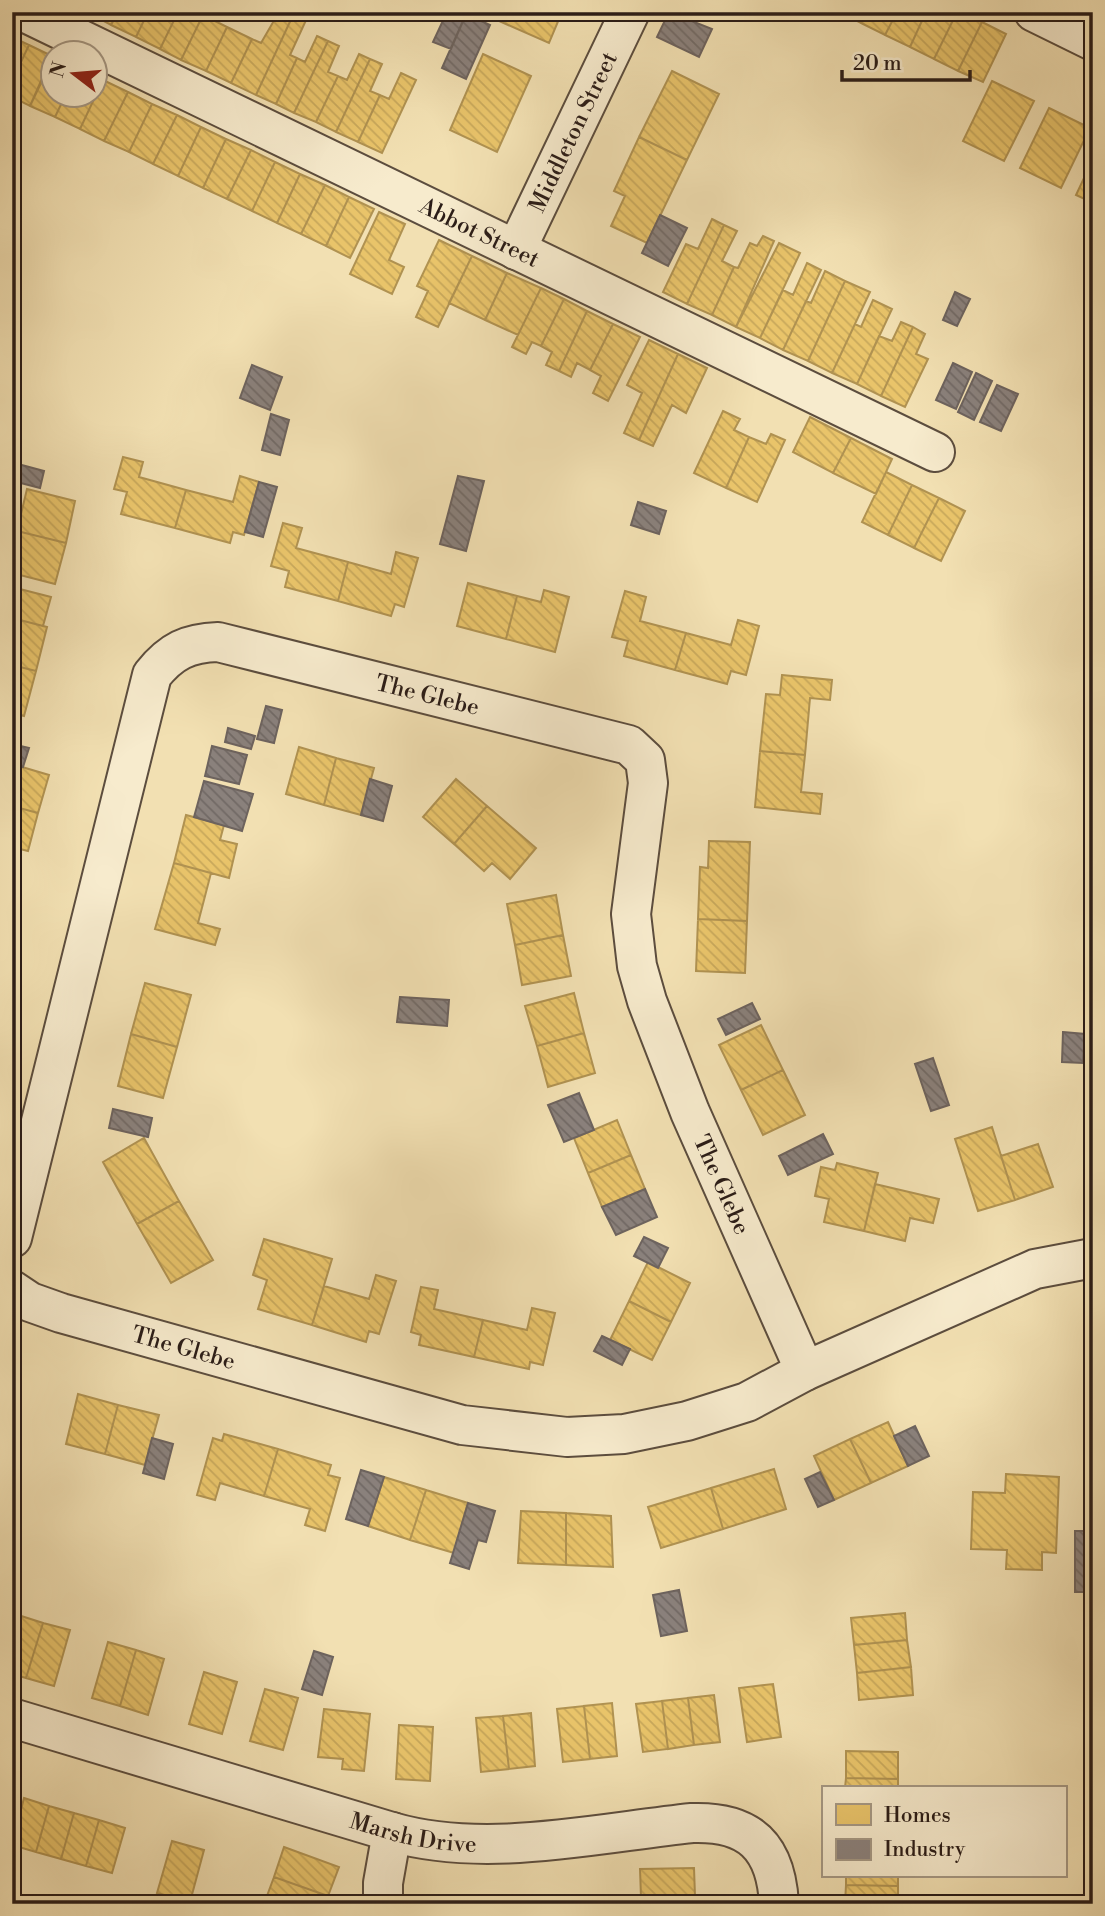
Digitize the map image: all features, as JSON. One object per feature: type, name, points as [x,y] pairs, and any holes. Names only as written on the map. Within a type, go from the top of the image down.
[{"type":"street","name":"Abbot Street","points":[[24,12],[934,452]]},
{"type":"street","name":"Middleton Street","points":[[516,250],[630,12]]},
{"type":"street","points":[[1034,12],[1093,41]]},
{"type":"street","name":"The Glebe","points":[[12,1238],[152,675],[178,649],[197,643],[218,642],[629,745],[645,760],[648,783],[631,914],[637,966],[647,1001],[690,1112],[806,1371]]},
{"type":"street","name":"The Glebe","points":[[12,1290],[30,1302],[74,1317],[462,1425],[519,1434],[567,1437],[624,1434],[687,1422],[747,1402],[806,1371],[1035,1269],[1093,1258]]},
{"type":"street","name":"Marsh Drive","points":[[12,1718],[392,1832],[434,1842],[484,1844],[692,1822],[720,1824],[750,1835],[764,1849],[776,1875],[779,1904]]},
{"type":"street","points":[[383,1904],[383,1883],[392,1832]]},
{"type":"building: Homes","points":[[87,12],[118,12],[111,25]]},
{"type":"building: Homes","points":[[118,12],[148,12],[136,37],[111,25]]},
{"type":"building: Homes","points":[[148,12],[178,12],[160,49],[136,37]]},
{"type":"building: Homes","points":[[178,12],[203,15],[181,60],[160,49]]},
{"type":"building: Homes","points":[[279,12],[294,13],[256,95],[231,83],[252,39],[261,43]]},
{"type":"building: Homes","points":[[503,12],[562,12],[549,43],[499,21]]},
{"type":"building: Homes","points":[[839,12],[867,12],[861,23]]},
{"type":"building: Homes","points":[[867,12],[897,12],[885,35],[861,23]]},
{"type":"building: Homes","points":[[897,12],[926,12],[910,47],[885,35]]},
{"type":"building: Homes","points":[[926,12],[957,12],[934,59],[910,47]]},
{"type":"building: Homes","points":[[957,12],[982,22],[958,71],[934,59]]},
{"type":"building: Homes","points":[[294,13],[307,18],[290,55],[297,58],[276,104],[256,95]]},
{"type":"building: Homes","points":[[203,15],[227,27],[206,71],[181,60]]},
{"type":"building: Homes","points":[[982,22],[1006,34],[983,82],[958,71]]},
{"type":"building: Homes","points":[[227,27],[252,39],[231,83],[206,71]]},
{"type":"building: Homes","points":[[317,36],[328,41],[294,113],[276,104],[297,58],[305,62]]},
{"type":"building: Homes","points":[[12,37],[29,45],[12,81]]},
{"type":"building: Homes","points":[[328,41],[339,46],[328,72],[338,76],[316,122],[294,113]]},
{"type":"building: Homes","points":[[29,45],[38,49],[38,88],[30,106],[12,97],[12,81]]},
{"type":"building: Homes","points":[[359,54],[370,59],[336,132],[316,122],[338,76],[347,80]]},
{"type":"building: Homes","points":[[483,54],[531,76],[497,152],[450,130]]},
{"type":"building: Homes","points":[[370,59],[382,64],[370,91],[380,95],[358,142],[336,132]]},
{"type":"building: Homes","points":[[672,71],[719,94],[687,160],[639,137]]},
{"type":"building: Homes","points":[[401,73],[416,80],[382,153],[358,142],[380,95],[389,99]]},
{"type":"building: Homes","points":[[992,81],[1034,101],[1004,161],[963,141]]},
{"type":"building: Homes","points":[[108,82],[128,92],[104,141],[80,129],[90,108],[108,108]]},
{"type":"building: Homes","points":[[38,89],[38,108],[59,108],[55,117],[30,106]]},
{"type":"building: Homes","points":[[128,92],[152,104],[129,152],[104,141]]},
{"type":"building: Homes","points":[[152,104],[177,115],[153,164],[129,152]]},
{"type":"building: Homes","points":[[59,108],[90,108],[80,129],[55,117]]},
{"type":"building: Homes","points":[[1049,108],[1090,128],[1061,188],[1020,168]]},
{"type":"building: Homes","points":[[177,115],[201,127],[178,176],[153,164]]},
{"type":"building: Homes","points":[[201,127],[226,139],[203,188],[178,176]]},
{"type":"building: Homes","points":[[639,137],[687,160],[647,243],[611,226],[625,196],[614,191]]},
{"type":"building: Homes","points":[[226,139],[251,150],[227,199],[203,188]]},
{"type":"building: Homes","points":[[251,150],[275,162],[252,211],[227,199]]},
{"type":"building: Homes","points":[[1093,159],[1093,203],[1076,195]]},
{"type":"building: Homes","points":[[275,162],[300,174],[277,223],[252,211]]},
{"type":"building: Homes","points":[[300,174],[325,185],[301,234],[277,223]]},
{"type":"building: Homes","points":[[325,185],[349,197],[326,246],[301,234]]},
{"type":"building: Homes","points":[[349,197],[374,209],[350,258],[326,246]]},
{"type":"building: Homes","points":[[379,212],[405,224],[389,260],[404,267],[392,294],[350,274]]},
{"type":"building: Homes","points":[[712,219],[724,225],[687,304],[663,292],[686,244],[698,249]]},
{"type":"building: Homes","points":[[724,225],[737,231],[722,261],[734,267],[712,315],[687,304]]},
{"type":"building: Homes","points":[[763,236],[774,241],[736,327],[712,315],[734,267],[738,268],[750,243],[757,246]]},
{"type":"building: Homes","points":[[439,240],[472,256],[438,327],[416,317],[428,291],[417,286]]},
{"type":"building: Homes","points":[[779,243],[800,253],[760,338],[736,327]]},
{"type":"building: Homes","points":[[472,256],[507,273],[485,320],[449,303]]},
{"type":"building: Homes","points":[[807,263],[821,270],[783,350],[760,338],[783,290],[793,295]]},
{"type":"building: Homes","points":[[825,271],[845,281],[808,361],[783,350],[806,301],[811,303]]},
{"type":"building: Homes","points":[[507,273],[541,288],[518,335],[485,320]]},
{"type":"building: Homes","points":[[845,281],[870,292],[832,373],[808,361]]},
{"type":"building: Homes","points":[[541,288],[564,299],[541,346],[532,342],[526,354],[512,347]]},
{"type":"building: Homes","points":[[564,299],[587,311],[559,371],[546,365],[552,352],[541,346]]},
{"type":"building: Homes","points":[[873,300],[892,309],[857,384],[832,373],[855,324],[861,327]]},
{"type":"building: Homes","points":[[587,311],[613,324],[590,370],[577,363],[571,377],[559,371]]},
{"type":"building: Homes","points":[[901,322],[913,327],[881,396],[857,384],[879,336],[892,341]]},
{"type":"building: Homes","points":[[613,324],[640,337],[608,401],[593,393],[601,376],[590,370]]},
{"type":"building: Homes","points":[[913,327],[925,334],[916,354],[928,359],[905,407],[881,396]]},
{"type":"building: Homes","points":[[649,340],[678,354],[639,440],[624,433],[642,393],[627,385]]},
{"type":"building: Homes","points":[[678,354],[707,368],[686,413],[672,405],[653,446],[639,440]]},
{"type":"building: Homes","points":[[723,411],[740,419],[734,430],[749,437],[726,488],[694,473]]},
{"type":"building: Homes","points":[[810,417],[851,438],[833,473],[793,452]]},
{"type":"building: Homes","points":[[771,434],[785,440],[757,502],[726,488],[749,437],[766,444]]},
{"type":"building: Homes","points":[[851,438],[892,459],[876,494],[833,473]]},
{"type":"building: Homes","points":[[123,457],[143,462],[139,477],[186,490],[175,528],[121,514],[127,492],[114,489]]},
{"type":"building: Homes","points":[[886,472],[912,485],[888,535],[862,522]]},
{"type":"building: Homes","points":[[240,476],[259,482],[244,535],[233,532],[230,543],[175,528],[186,490],[233,502]]},
{"type":"building: Homes","points":[[912,485],[939,498],[914,548],[888,535]]},
{"type":"building: Homes","points":[[27,489],[75,501],[66,543],[17,531]]},
{"type":"building: Homes","points":[[939,498],[965,511],[941,561],[914,548]]},
{"type":"building: Homes","points":[[283,523],[302,528],[296,548],[348,562],[338,601],[285,587],[289,571],[271,566]]},
{"type":"building: Homes","points":[[17,531],[66,543],[55,584],[12,573],[12,541]]},
{"type":"building: Homes","points":[[396,552],[418,558],[404,607],[395,604],[391,616],[338,601],[348,562],[391,574]]},
{"type":"building: Homes","points":[[468,583],[517,596],[506,639],[457,626]]},
{"type":"building: Homes","points":[[12,587],[51,597],[43,626],[12,618]]},
{"type":"building: Homes","points":[[544,590],[569,597],[555,652],[506,639],[517,596],[541,602]]},
{"type":"building: Homes","points":[[625,591],[646,597],[640,621],[686,633],[675,670],[624,656],[628,641],[612,637]]},
{"type":"building: Homes","points":[[12,618],[47,627],[36,671],[12,665]]},
{"type":"building: Homes","points":[[738,620],[759,626],[746,675],[731,671],[727,684],[675,670],[686,633],[731,645]]},
{"type":"building: Homes","points":[[12,665],[36,671],[24,716],[12,713]]},
{"type":"building: Homes","points":[[782,675],[832,680],[830,700],[810,698],[805,755],[760,751],[766,694],[780,695]]},
{"type":"building: Homes","points":[[299,747],[336,758],[324,805],[286,794]]},
{"type":"building: Homes","points":[[760,751],[805,755],[801,792],[822,794],[820,814],[755,807]]},
{"type":"building: Homes","points":[[336,758],[374,768],[361,815],[324,805]]},
{"type":"building: Homes","points":[[12,764],[49,775],[38,813],[12,806]]},
{"type":"building: Homes","points":[[456,779],[487,806],[454,844],[423,817]]},
{"type":"building: Homes","points":[[12,806],[38,813],[28,851],[12,847]]},
{"type":"building: Homes","points":[[487,806],[536,848],[510,879],[492,863],[484,871],[454,844]]},
{"type":"building: Homes","points":[[186,815],[224,825],[220,840],[237,844],[229,878],[174,863]]},
{"type":"building: Homes","points":[[709,841],[750,842],[747,921],[698,919],[700,867],[708,868]]},
{"type":"building: Homes","points":[[174,863],[211,873],[198,923],[220,929],[215,945],[155,929]]},
{"type":"building: Homes","points":[[556,895],[563,935],[515,945],[507,904]]},
{"type":"building: Homes","points":[[698,919],[747,921],[745,973],[696,971]]},
{"type":"building: Homes","points":[[563,935],[571,976],[522,985],[515,945]]},
{"type":"building: Homes","points":[[145,983],[191,995],[177,1047],[131,1034]]},
{"type":"building: Homes","points":[[574,993],[584,1033],[537,1046],[525,1006]]},
{"type":"building: Homes","points":[[761,1025],[783,1070],[741,1090],[719,1045]]},
{"type":"building: Homes","points":[[584,1033],[595,1073],[548,1087],[537,1046]]},
{"type":"building: Homes","points":[[131,1034],[177,1047],[163,1098],[118,1086]]},
{"type":"building: Homes","points":[[783,1070],[805,1115],[763,1135],[741,1090]]},
{"type":"building: Homes","points":[[617,1120],[631,1155],[588,1173],[574,1138]]},
{"type":"building: Homes","points":[[992,1127],[1015,1200],[978,1211],[955,1139]]},
{"type":"building: Homes","points":[[144,1138],[179,1201],[137,1224],[103,1162]]},
{"type":"building: Homes","points":[[1038,1144],[1053,1187],[1015,1200],[1001,1156]]},
{"type":"building: Homes","points":[[631,1155],[645,1189],[602,1207],[588,1173]]},
{"type":"building: Homes","points":[[837,1163],[878,1173],[864,1231],[824,1222],[829,1199],[815,1196],[821,1167],[835,1170]]},
{"type":"building: Homes","points":[[875,1184],[939,1199],[933,1223],[910,1218],[905,1241],[864,1231]]},
{"type":"building: Homes","points":[[179,1201],[213,1260],[171,1283],[137,1224]]},
{"type":"building: Homes","points":[[264,1239],[332,1259],[312,1325],[258,1309],[267,1280],[253,1275]]},
{"type":"building: Homes","points":[[648,1262],[690,1283],[671,1322],[629,1301]]},
{"type":"building: Homes","points":[[376,1275],[396,1281],[379,1334],[369,1331],[366,1342],[312,1325],[324,1286],[369,1299]]},
{"type":"building: Homes","points":[[421,1287],[438,1290],[434,1309],[483,1320],[474,1357],[419,1345],[421,1335],[411,1332]]},
{"type":"building: Homes","points":[[629,1301],[671,1322],[652,1360],[610,1340]]},
{"type":"building: Homes","points":[[532,1308],[555,1313],[543,1365],[530,1362],[529,1369],[474,1357],[483,1320],[527,1330]]},
{"type":"building: Homes","points":[[78,1394],[118,1405],[105,1454],[66,1444]]},
{"type":"building: Homes","points":[[118,1405],[159,1415],[145,1465],[105,1454]]},
{"type":"building: Homes","points":[[888,1422],[908,1466],[871,1483],[850,1439]]},
{"type":"building: Homes","points":[[224,1434],[278,1449],[264,1496],[220,1483],[215,1500],[197,1495],[213,1438],[222,1441]]},
{"type":"building: Homes","points":[[850,1439],[871,1483],[834,1500],[814,1456]]},
{"type":"building: Homes","points":[[278,1449],[331,1465],[328,1475],[340,1478],[325,1531],[305,1525],[310,1509],[264,1496]]},
{"type":"building: Homes","points":[[774,1469],[786,1509],[723,1529],[711,1488]]},
{"type":"building: Homes","points":[[1006,1474],[1059,1477],[1056,1553],[1042,1552],[1042,1570],[1006,1569],[1007,1550],[971,1549],[973,1492],[1005,1493]]},
{"type":"building: Homes","points":[[384,1477],[426,1490],[410,1540],[368,1526]]},
{"type":"building: Homes","points":[[711,1488],[723,1529],[661,1548],[648,1507]]},
{"type":"building: Homes","points":[[426,1490],[468,1503],[454,1553],[410,1540]]},
{"type":"building: Homes","points":[[521,1511],[566,1513],[566,1565],[518,1563]]},
{"type":"building: Homes","points":[[566,1513],[611,1516],[613,1567],[566,1565]]},
{"type":"building: Homes","points":[[905,1613],[907,1640],[854,1645],[851,1618]]},
{"type":"building: Homes","points":[[15,1614],[43,1623],[26,1678],[12,1674]]},
{"type":"building: Homes","points":[[43,1623],[70,1630],[54,1686],[26,1678]]},
{"type":"building: Homes","points":[[907,1640],[911,1667],[857,1673],[854,1645]]},
{"type":"building: Homes","points":[[108,1642],[136,1650],[120,1706],[92,1698]]},
{"type":"building: Homes","points":[[136,1650],[164,1659],[148,1715],[120,1706]]},
{"type":"building: Homes","points":[[911,1667],[913,1695],[859,1700],[857,1673]]},
{"type":"building: Homes","points":[[204,1672],[237,1682],[222,1734],[189,1724]]},
{"type":"building: Homes","points":[[773,1684],[781,1737],[747,1742],[739,1688]]},
{"type":"building: Homes","points":[[265,1689],[298,1698],[283,1750],[250,1741]]},
{"type":"building: Homes","points":[[714,1695],[720,1742],[694,1745],[688,1698]]},
{"type":"building: Homes","points":[[688,1698],[694,1745],[668,1749],[662,1701]]},
{"type":"building: Homes","points":[[662,1701],[668,1749],[643,1752],[636,1704]]},
{"type":"building: Homes","points":[[612,1703],[617,1756],[590,1759],[584,1706]]},
{"type":"building: Homes","points":[[584,1706],[590,1759],[563,1762],[557,1709]]},
{"type":"building: Homes","points":[[324,1709],[370,1714],[364,1771],[342,1769],[343,1759],[318,1757]]},
{"type":"building: Homes","points":[[531,1713],[535,1766],[509,1769],[503,1716]]},
{"type":"building: Homes","points":[[503,1716],[509,1769],[481,1772],[476,1718]]},
{"type":"building: Homes","points":[[399,1725],[433,1727],[430,1781],[396,1779]]},
{"type":"building: Homes","points":[[846,1751],[898,1752],[898,1779],[846,1778]]},
{"type":"building: Homes","points":[[846,1778],[898,1779],[898,1786],[845,1786]]},
{"type":"building: Homes","points":[[24,1798],[49,1806],[36,1852],[12,1845]]},
{"type":"building: Homes","points":[[49,1806],[74,1813],[61,1859],[36,1852]]},
{"type":"building: Homes","points":[[74,1813],[99,1820],[86,1866],[61,1859]]},
{"type":"building: Homes","points":[[99,1820],[125,1828],[112,1873],[86,1866]]},
{"type":"building: Homes","points":[[172,1841],[204,1850],[190,1902],[157,1893]]},
{"type":"building: Homes","points":[[284,1847],[339,1867],[328,1896],[274,1877]]},
{"type":"building: Homes","points":[[694,1868],[695,1896],[641,1897],[640,1869]]},
{"type":"building: Homes","points":[[274,1877],[328,1896],[325,1904],[264,1904]]},
{"type":"building: Homes","points":[[846,1878],[898,1878],[898,1886],[846,1885]]},
{"type":"building: Homes","points":[[846,1885],[898,1886],[898,1904],[845,1904]]},
{"type":"building: Homes","points":[[695,1896],[695,1904],[641,1904],[641,1897]]},
{"type":"building: Industry","points":[[447,12],[467,12],[451,49],[433,42]]},
{"type":"building: Industry","points":[[669,12],[712,29],[699,57],[657,37]]},
{"type":"building: Industry","points":[[466,14],[490,25],[466,79],[442,68]]},
{"type":"building: Industry","points":[[660,215],[687,228],[668,266],[642,253]]},
{"type":"building: Industry","points":[[955,292],[970,299],[957,326],[943,320]]},
{"type":"building: Industry","points":[[953,363],[972,372],[956,409],[936,400]]},
{"type":"building: Industry","points":[[252,365],[282,377],[270,410],[240,398]]},
{"type":"building: Industry","points":[[976,373],[992,381],[974,420],[958,412]]},
{"type":"building: Industry","points":[[997,385],[1018,394],[1001,431],[980,422]]},
{"type":"building: Industry","points":[[271,414],[289,420],[280,455],[262,450]]},
{"type":"building: Industry","points":[[18,464],[44,471],[40,488],[13,481]]},
{"type":"building: Industry","points":[[458,476],[484,481],[466,551],[440,544]]},
{"type":"building: Industry","points":[[259,482],[277,487],[263,537],[245,532]]},
{"type":"building: Industry","points":[[638,502],[666,511],[659,534],[631,525]]},
{"type":"building: Industry","points":[[266,706],[282,710],[274,743],[257,739]]},
{"type":"building: Industry","points":[[228,728],[255,736],[251,749],[225,742]]},
{"type":"building: Industry","points":[[12,744],[29,748],[23,767],[12,764]]},
{"type":"building: Industry","points":[[212,746],[247,755],[239,784],[205,776]]},
{"type":"building: Industry","points":[[370,779],[392,786],[383,821],[361,815]]},
{"type":"building: Industry","points":[[204,781],[253,794],[242,831],[194,817]]},
{"type":"building: Industry","points":[[12,879],[18,881],[12,904]]},
{"type":"building: Industry","points":[[400,997],[449,1000],[447,1026],[397,1022]]},
{"type":"building: Industry","points":[[752,1003],[760,1019],[726,1035],[718,1019]]},
{"type":"building: Industry","points":[[1063,1032],[1085,1034],[1083,1063],[1062,1062]]},
{"type":"building: Industry","points":[[933,1058],[949,1105],[931,1111],[915,1064]]},
{"type":"building: Industry","points":[[579,1093],[594,1130],[564,1142],[548,1105]]},
{"type":"building: Industry","points":[[113,1109],[152,1118],[148,1137],[109,1128]]},
{"type":"building: Industry","points":[[823,1134],[833,1154],[788,1175],[779,1156]]},
{"type":"building: Industry","points":[[1086,1164],[1093,1164],[1093,1215],[1086,1214]]},
{"type":"building: Industry","points":[[645,1189],[657,1217],[616,1235],[602,1207]]},
{"type":"building: Industry","points":[[644,1237],[668,1248],[658,1268],[634,1256]]},
{"type":"building: Industry","points":[[602,1336],[630,1349],[622,1365],[594,1351]]},
{"type":"building: Industry","points":[[915,1426],[929,1456],[908,1466],[894,1436]]},
{"type":"building: Industry","points":[[152,1438],[173,1444],[164,1479],[143,1473]]},
{"type":"building: Industry","points":[[361,1470],[384,1477],[368,1526],[346,1519]]},
{"type":"building: Industry","points":[[820,1472],[834,1500],[818,1507],[805,1479]]},
{"type":"building: Industry","points":[[468,1503],[495,1511],[486,1542],[478,1540],[469,1569],[450,1563]]},
{"type":"building: Industry","points":[[1075,1531],[1093,1531],[1093,1592],[1075,1592]]},
{"type":"building: Industry","points":[[679,1590],[687,1631],[661,1636],[653,1595]]},
{"type":"building: Industry","points":[[314,1651],[333,1657],[322,1695],[302,1689]]}]
